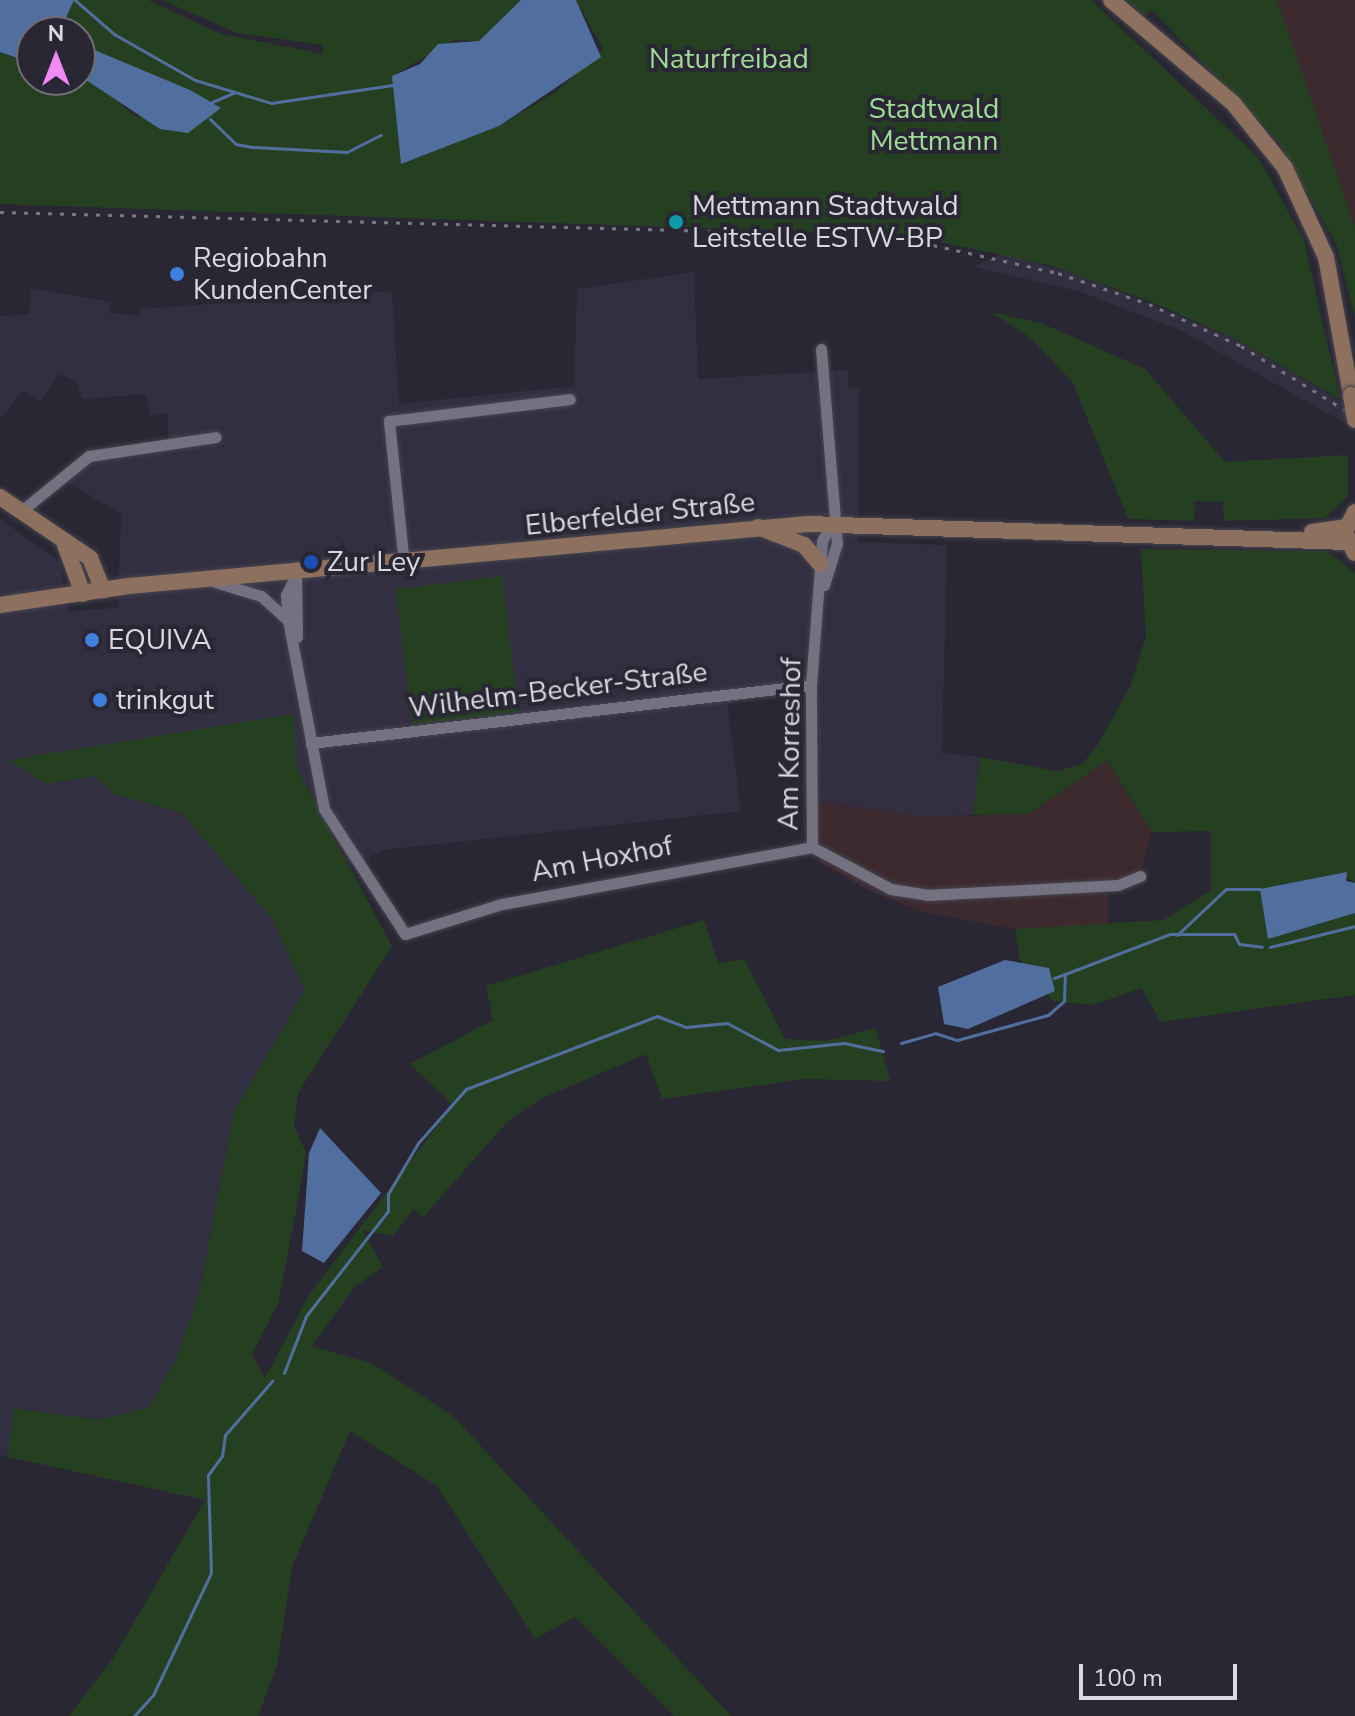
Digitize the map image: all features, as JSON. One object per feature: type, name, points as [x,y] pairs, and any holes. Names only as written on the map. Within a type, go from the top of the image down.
[{"type":"main road","points":[[1111,0],[1233,103],[1285,168],[1326,257],[1355,420]]},
{"type":"main road","points":[[0,497],[65,545],[90,558],[103,590]]},
{"type":"main road","points":[[1349,541],[1355,512]]},
{"type":"main road","name":"Elberfelder Straße","points":[[0,605],[103,590],[296,575],[758,527],[832,523],[1349,541]]},
{"type":"main road","points":[[758,527],[804,545],[820,564]]},
{"type":"main road","points":[[65,545],[83,594]]},
{"type":"street","points":[[821,349],[832,523]]},
{"type":"street","points":[[404,564],[389,421],[570,399]]},
{"type":"street","points":[[20,512],[62,472],[99,452],[216,437]]},
{"type":"street","name":"Am Korreshof","points":[[832,523],[820,564],[822,589],[811,685],[812,847],[891,889],[927,895],[1118,885],[1140,876]]},
{"type":"street","name":"Am Korreshof","points":[[822,589],[837,543],[832,523]]},
{"type":"street","points":[[288,620],[286,595],[296,575]]},
{"type":"street","points":[[296,575],[297,637],[311,743]]},
{"type":"street","points":[[215,582],[261,596],[288,620],[297,637]]},
{"type":"street","name":"Wilhelm-Becker-Straße","points":[[311,743],[811,685]]},
{"type":"street","name":"Am Hoxhof","points":[[311,743],[324,809],[405,934],[502,904],[812,847]]},
{"type":"shaded area","points":[[1277,0],[1355,0],[1355,227],[1280,14]]},
{"type":"shaded area","points":[[1001,253],[1082,276],[1233,338],[1355,409],[1355,429],[1182,331],[1078,291],[974,267]]},
{"type":"shaded area","points":[[694,272],[698,379],[848,370],[848,388],[859,389],[858,542],[947,545],[942,753],[980,757],[973,815],[924,817],[803,799],[805,694],[727,703],[741,811],[383,850],[351,866],[297,769],[292,715],[9,760],[47,784],[94,776],[114,794],[182,813],[273,920],[305,990],[234,1112],[199,1295],[175,1362],[148,1408],[98,1420],[15,1408],[8,1457],[0,1455],[0,519],[60,562],[68,611],[118,608],[121,514],[62,479],[102,455],[169,445],[167,413],[150,415],[146,394],[82,399],[75,380],[60,374],[39,402],[23,391],[0,419],[0,316],[29,314],[31,288],[111,302],[109,313],[137,315],[141,309],[392,291],[399,404],[574,386],[577,289]]},
{"type":"shaded area","points":[[1107,760],[1152,832],[1140,876],[1108,886],[1108,925],[1015,929],[922,912],[869,890],[819,863],[803,799],[924,817],[1029,814]]},
{"type":"green space","points":[[74,0],[148,0],[221,34],[322,54],[323,45],[237,33],[162,0],[521,0],[479,41],[454,40],[392,76],[401,164],[499,126],[554,93],[603,49],[576,0],[1091,0],[1258,157],[1304,240],[1340,399],[1233,338],[1149,301],[1050,265],[906,235],[0,204],[0,52],[16,58],[16,96],[96,96],[96,84],[135,116],[220,109],[96,52],[96,16],[67,16]]},
{"type":"green space","points":[[1126,0],[1277,0],[1355,227],[1355,317],[1336,243],[1277,140],[1152,10],[1145,16]]},
{"type":"green space","points":[[991,312],[1041,323],[1145,369],[1225,462],[1348,455],[1348,496],[1325,518],[1224,521],[1223,502],[1195,501],[1194,521],[1128,519],[1073,383],[1031,338]]},
{"type":"green space","points":[[1141,549],[1327,551],[1355,573],[1355,883],[1346,877],[1280,884],[1269,939],[1355,913],[1355,995],[1161,1022],[1141,988],[1093,1005],[1053,1001],[1020,960],[1015,929],[1164,920],[1211,890],[1211,831],[1152,832],[1107,760],[1029,814],[973,815],[980,757],[1057,771],[1082,764],[1097,746],[1131,685],[1146,636]]},
{"type":"green space","points":[[502,576],[519,712],[412,725],[396,589]]},
{"type":"green space","points":[[293,714],[297,769],[392,946],[298,1093],[294,1127],[306,1152],[295,1216],[278,1304],[252,1354],[265,1378],[309,1295],[453,1105],[410,1064],[493,1020],[486,986],[704,920],[718,963],[744,959],[785,1039],[826,1041],[876,1028],[890,1081],[804,1079],[662,1099],[646,1054],[542,1098],[508,1121],[423,1217],[414,1209],[393,1236],[362,1230],[383,1267],[355,1286],[312,1346],[373,1364],[453,1416],[731,1716],[674,1716],[575,1617],[535,1639],[437,1486],[350,1431],[292,1567],[277,1666],[258,1716],[69,1716],[114,1657],[205,1500],[8,1457],[14,1408],[98,1420],[148,1408],[175,1362],[199,1295],[234,1112],[305,990],[273,920],[182,813],[114,794],[94,776],[47,784],[8,760]]},
{"type":"water","points":[[0,0],[74,0],[67,16],[16,16],[16,58],[0,52]]},
{"type":"water","points":[[521,0],[576,0],[601,57],[499,126],[401,164],[392,76],[420,64],[438,44],[479,41]]},
{"type":"water","points":[[96,51],[190,90],[221,108],[188,133],[160,129],[96,87]]},
{"type":"water","points":[[1347,872],[1346,881],[1355,883],[1355,913],[1268,939],[1260,889]]},
{"type":"water","points":[[1005,960],[1049,968],[1055,991],[968,1029],[944,1024],[938,987]]},
{"type":"water","points":[[320,1128],[381,1193],[324,1263],[302,1251],[309,1153]]},
{"type":"waterway","points":[[75,0],[114,34],[195,80],[271,103],[393,85]]},
{"type":"waterway","points":[[212,102],[235,92]]},
{"type":"waterway","points":[[210,119],[236,144],[252,147],[347,152],[381,135]]},
{"type":"waterway","points":[[1177,935],[1226,889],[1260,889]]},
{"type":"waterway","points":[[1270,947],[1355,926]]},
{"type":"waterway","points":[[901,1043],[935,1033],[957,1040],[1048,1015],[1064,1001],[1065,974],[1170,934],[1234,934],[1239,944],[1262,947]]},
{"type":"waterway","points":[[1054,978],[1065,974]]},
{"type":"waterway","points":[[284,1373],[306,1316],[388,1211],[388,1194],[418,1143],[466,1089],[657,1016],[686,1027],[727,1023],[778,1050],[844,1043],[883,1051]]},
{"type":"waterway","points":[[134,1716],[153,1695],[211,1573],[208,1475],[222,1456],[225,1435],[272,1381]]},
{"type":"railway","points":[[0,212],[829,234],[933,245],[1058,273],[1149,304],[1241,346],[1355,416]]},
{"type":"place","name":"Mettmann Stadtwald Leitstelle ESTW-BP","points":[[676,222]]},
{"type":"place","name":"Regiobahn KundenCenter","points":[[177,274]]},
{"type":"place","name":"Zur Ley","points":[[311,562]]},
{"type":"place","name":"EQUIVA","points":[[92,640]]},
{"type":"place","name":"trinkgut","points":[[100,700]]},
{"type":"park label","name":"Naturfreibad","points":[[729,59]]},
{"type":"park label","name":"Stadtwald Mettmann","points":[[934,125]]}]
